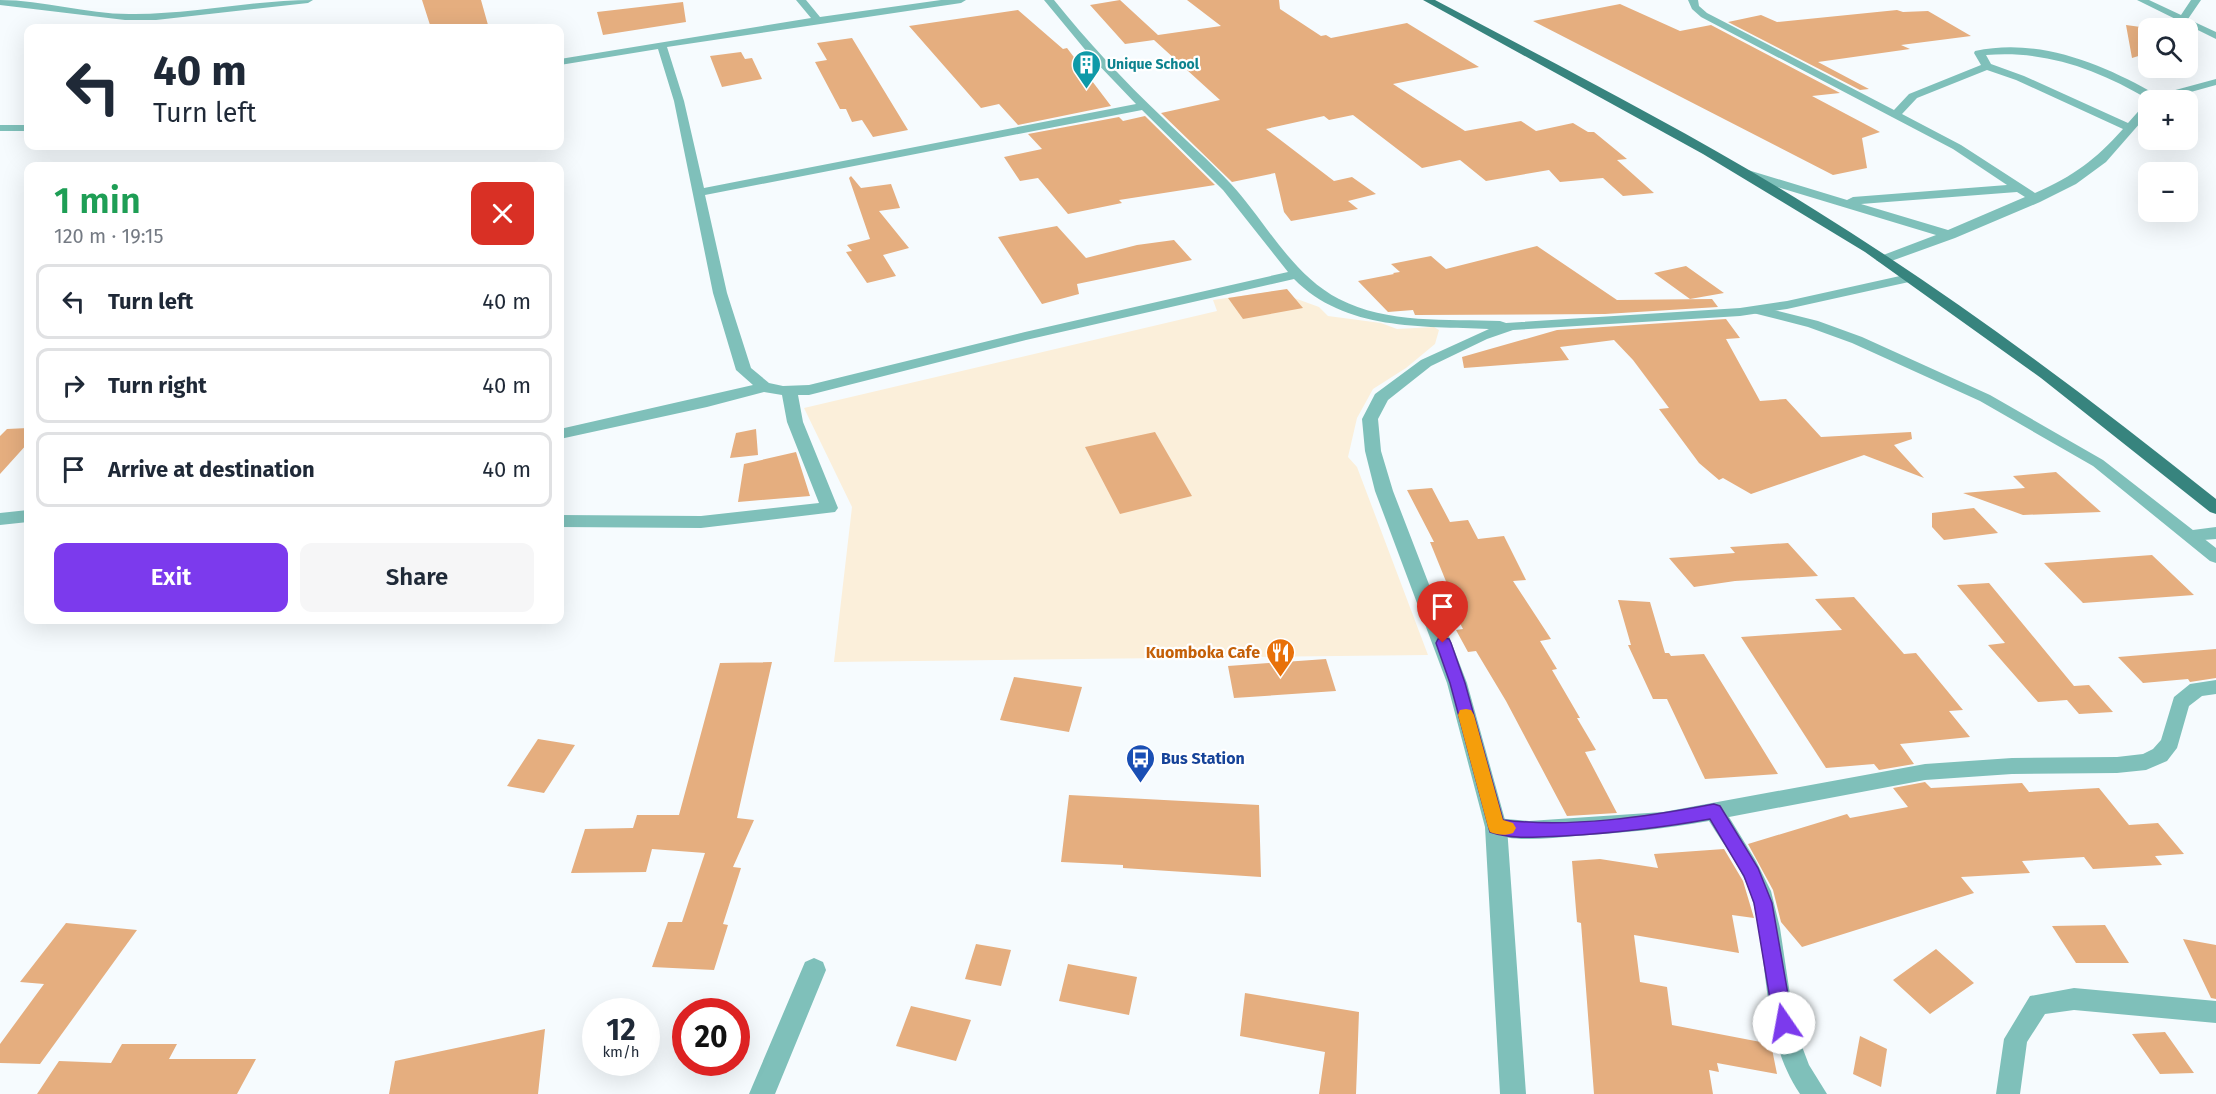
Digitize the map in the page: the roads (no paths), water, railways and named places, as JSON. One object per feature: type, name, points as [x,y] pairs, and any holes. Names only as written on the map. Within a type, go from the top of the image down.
[{"type":"main road","points":[[1428,0],[1748,174],[1883,260],[2054,379],[2216,508]]},
{"type":"street","points":[[0,2],[125,17],[166,16],[308,0]]},
{"type":"street","points":[[801,0],[818,20]]},
{"type":"street","points":[[564,61],[818,20],[961,0]]},
{"type":"street","points":[[1049,0],[1085,44],[1144,106],[1226,186],[1298,274],[1333,303],[1364,314],[1402,320],[1511,326],[1677,317],[1758,310],[1909,278]]},
{"type":"street","points":[[1693,0],[1695,7],[1704,15],[1957,147],[2036,199]]},
{"type":"street","points":[[2142,0],[2179,18]]},
{"type":"street","points":[[2184,18],[2196,0]]},
{"type":"street","points":[[2198,27],[2216,36]]},
{"type":"street","points":[[662,46],[679,101],[720,293],[744,370],[764,387]]},
{"type":"street","points":[[2130,128],[1987,66],[1979,53],[2020,50],[2058,56],[2090,65],[2125,80],[2138,91]]},
{"type":"street","points":[[1896,114],[1913,96],[1950,79],[1987,66]]},
{"type":"street","points":[[2190,90],[2216,82]]},
{"type":"street","points":[[697,193],[1144,106]]},
{"type":"street","points":[[1883,260],[1950,235],[2036,199],[2072,181],[2103,159],[2138,119]]},
{"type":"street","points":[[0,128],[24,128]]},
{"type":"street","points":[[1748,174],[1950,235]]},
{"type":"street","points":[[1842,202],[2019,188]]},
{"type":"street","points":[[564,433],[707,402],[764,387],[789,391],[835,384],[1025,336],[1298,274]]},
{"type":"street","points":[[1511,326],[1482,336],[1426,363],[1381,397],[1370,419],[1373,451],[1384,491],[1457,683],[1496,827],[1513,1094]]},
{"type":"street","points":[[564,521],[701,522],[829,508],[795,422],[789,391]]},
{"type":"street","points":[[0,519],[24,516]]},
{"type":"street","points":[[2191,535],[2216,533]]},
{"type":"street","points":[[762,1094],[814,970]]},
{"type":"lane","points":[[1758,310],[1813,324],[1857,340],[1985,398],[2098,463],[2216,557]]},
{"type":"lane","points":[[1496,827],[1529,831],[1663,821],[1925,772],[2012,766],[2117,765],[2146,762],[2160,754],[2170,743],[2181,702],[2197,689],[2216,687]]},
{"type":"lane","points":[[1714,811],[1752,873],[1763,903],[1779,1007],[1791,1055],[1806,1084],[1815,1094]]},
{"type":"lane","points":[[2008,1094],[2016,1039],[2038,1004],[2074,999],[2216,1012]]},
{"type":"place","name":"Unique School","points":[[1086,90]]},
{"type":"place","name":"Kuomboka Cafe","points":[[1281,678]]},
{"type":"place","name":"Bus Station","points":[[1140,784]]}]
